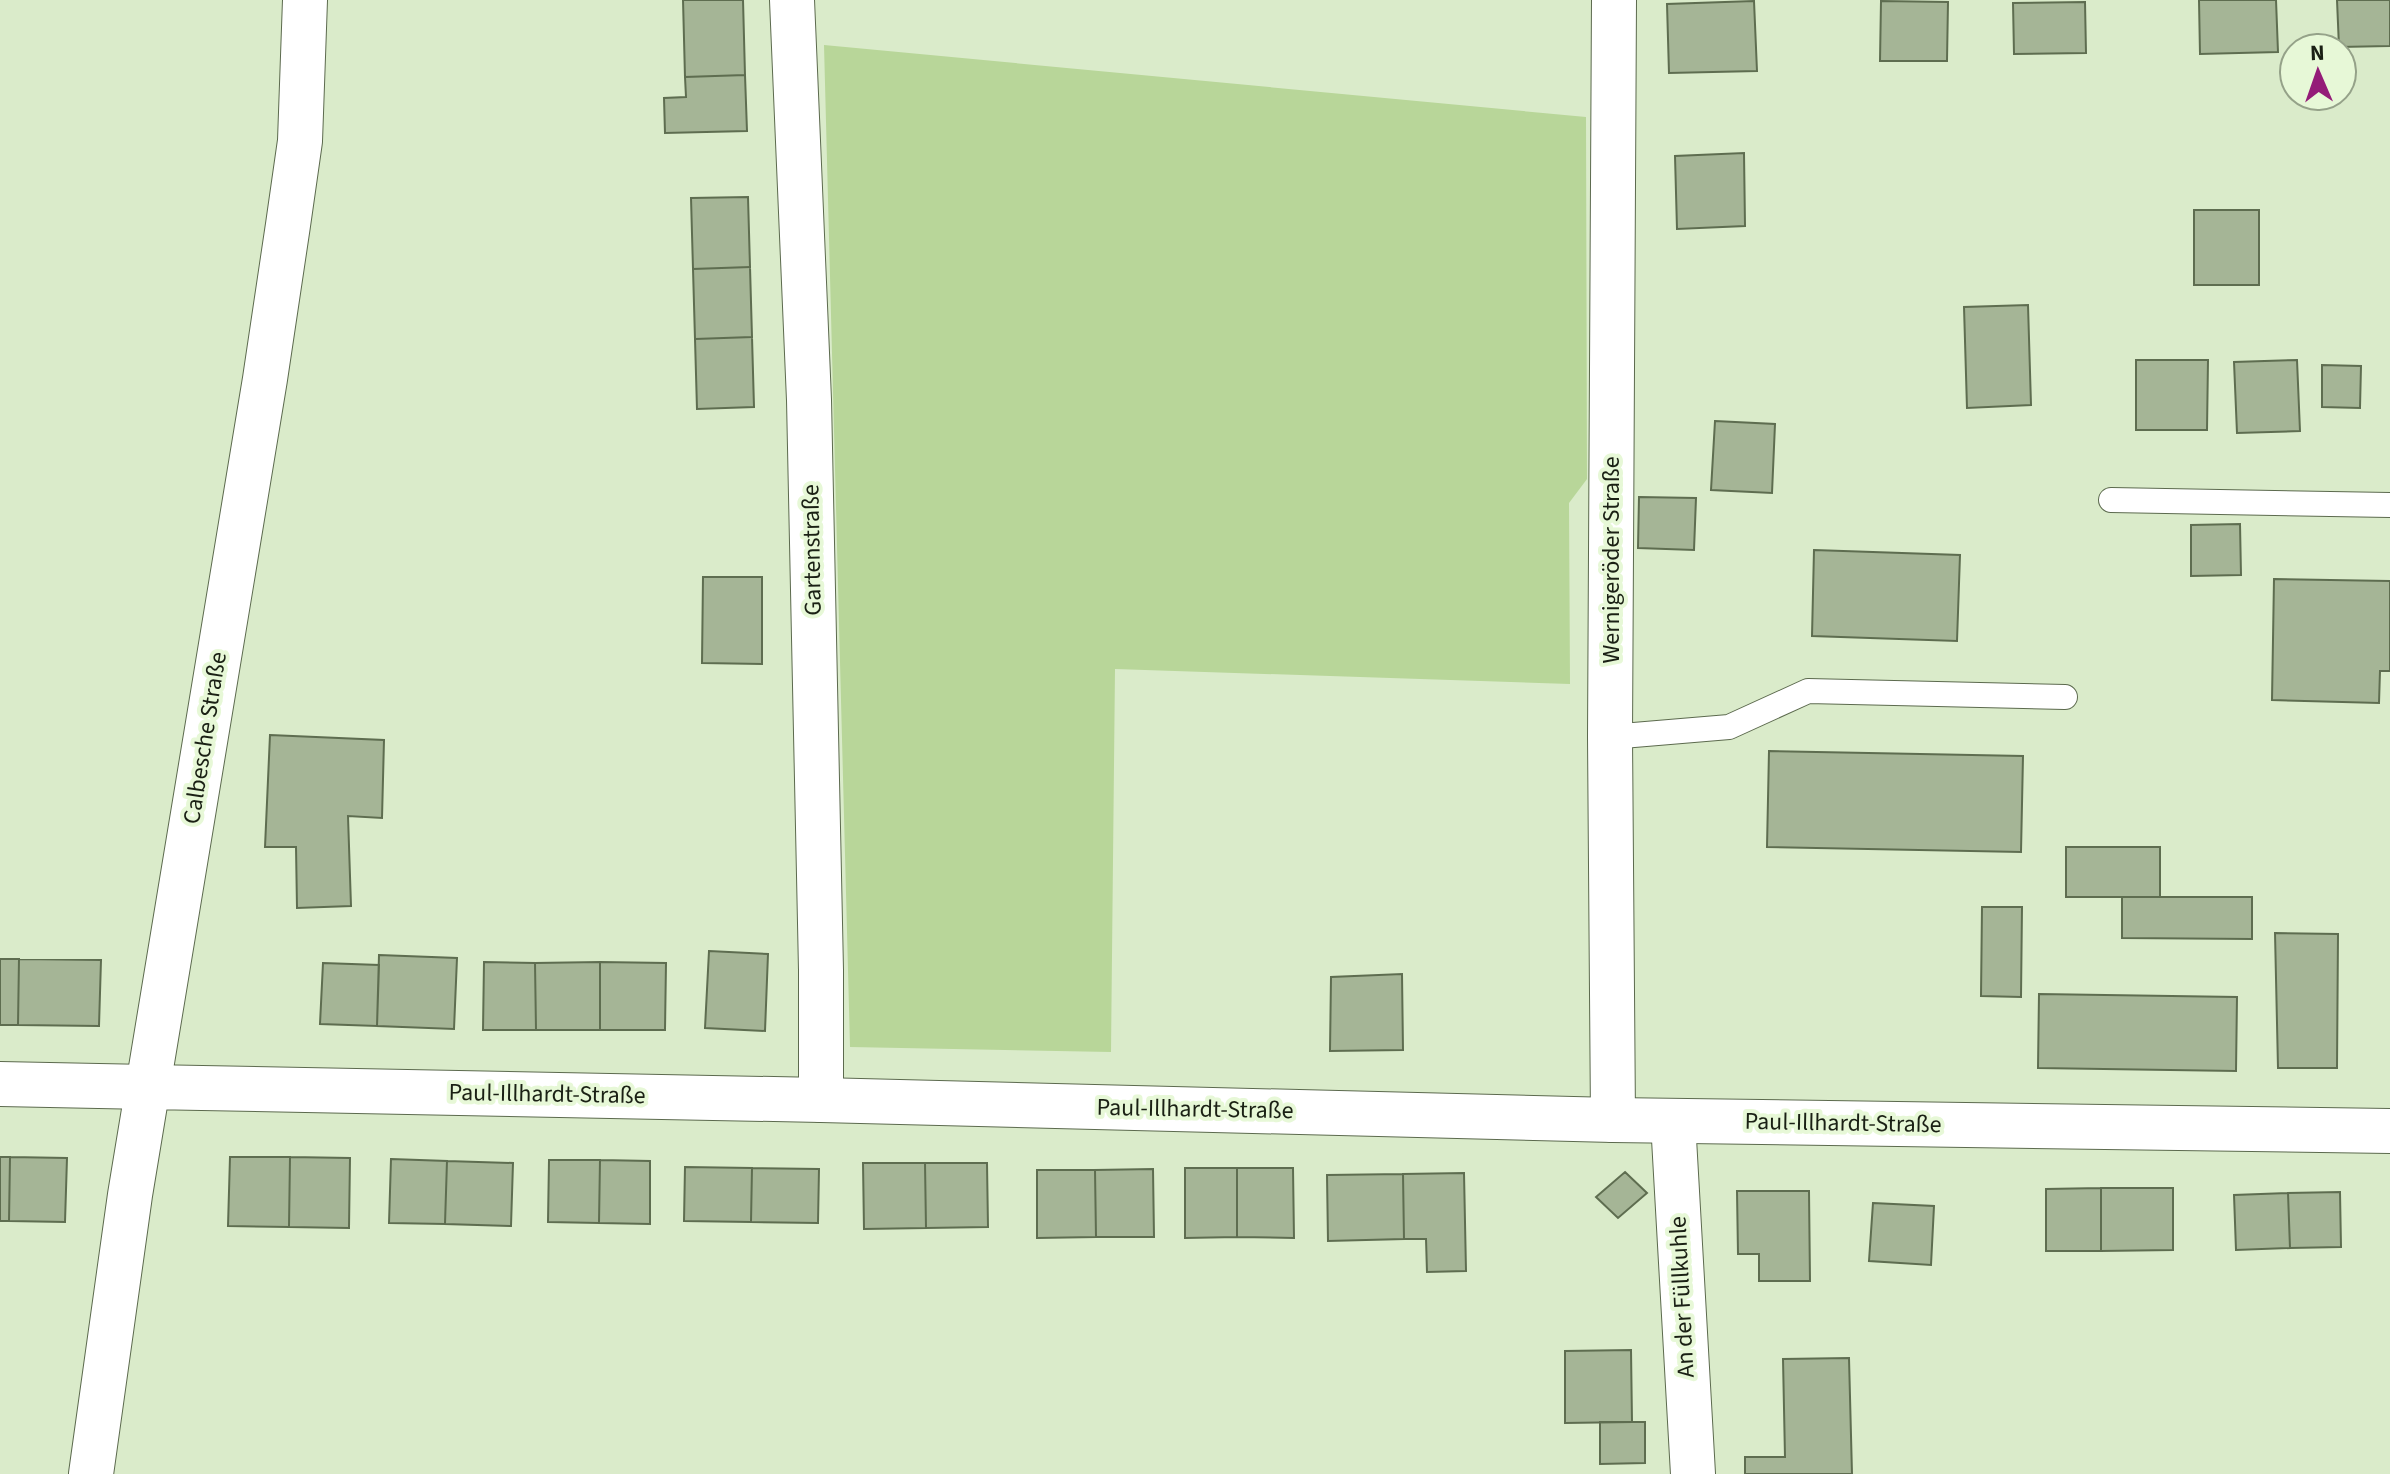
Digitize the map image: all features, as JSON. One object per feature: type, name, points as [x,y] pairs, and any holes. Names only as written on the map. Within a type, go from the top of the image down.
[{"type":"street","name":"Calbesche Straße","points":[[91,1474],[130,1195],[286,240],[300,141],[305,0]]},
{"type":"street","name":"Gartenstraße","points":[[792,0],[809,400],[822,999],[821,1100]]},
{"type":"street","name":"Wernigeröder Straße","points":[[1613,1120],[1610,737],[1614,0]]},
{"type":"street","name":"Paul-Illhardt-Straße","points":[[0,1084],[1613,1120],[2390,1131]]},
{"type":"street","name":"An der Füllkuhle","points":[[1673,1121],[1693,1474]]},
{"type":"lane","points":[[2111,500],[2390,505]]},
{"type":"lane","points":[[1610,737],[1729,727],[1808,691],[2065,697]]},
{"type":"green space","points":[[824,45],[1586,117],[1587,479],[1569,503],[1570,684],[1115,669],[1111,1052],[850,1047]]},
{"type":"building","points":[[683,0],[743,0],[745,75],[685,77]]},
{"type":"building","points":[[2199,0],[2276,0],[2278,52],[2200,54]]},
{"type":"building","points":[[2337,0],[2390,0],[2390,46],[2358,47],[2358,32],[2338,32]]},
{"type":"building","points":[[1754,1],[1757,71],[1669,73],[1667,4]]},
{"type":"building","points":[[1881,1],[1948,2],[1947,61],[1880,61]]},
{"type":"building","points":[[2085,2],[2086,53],[2014,54],[2013,3]]},
{"type":"building","points":[[745,75],[747,131],[665,133],[664,98],[686,97],[685,77]]},
{"type":"building","points":[[1744,153],[1745,226],[1677,229],[1675,156]]},
{"type":"building","points":[[748,197],[750,267],[693,269],[691,198]]},
{"type":"building","points":[[2194,210],[2259,210],[2259,285],[2194,285]]},
{"type":"building","points":[[750,267],[752,337],[695,339],[693,269]]},
{"type":"building","points":[[2028,305],[2031,405],[1967,408],[1964,307]]},
{"type":"building","points":[[752,337],[754,407],[697,409],[695,339]]},
{"type":"building","points":[[2136,360],[2208,360],[2207,430],[2136,430]]},
{"type":"building","points":[[2297,360],[2300,431],[2237,433],[2234,362]]},
{"type":"building","points":[[2322,365],[2361,366],[2360,408],[2322,407]]},
{"type":"building","points":[[1715,421],[1775,424],[1772,493],[1711,490]]},
{"type":"building","points":[[1639,497],[1696,498],[1694,550],[1638,548]]},
{"type":"building","points":[[2240,524],[2241,575],[2191,576],[2191,525]]},
{"type":"building","points":[[1814,550],[1960,555],[1957,641],[1812,636]]},
{"type":"building","points":[[703,577],[762,577],[762,664],[702,663]]},
{"type":"building","points":[[2274,579],[2390,581],[2390,671],[2380,671],[2379,703],[2272,700]]},
{"type":"building","points":[[270,735],[384,740],[382,818],[348,816],[351,906],[297,908],[296,847],[265,847]]},
{"type":"building","points":[[1769,751],[2023,756],[2021,852],[1767,847]]},
{"type":"building","points":[[2066,847],[2160,847],[2160,897],[2066,897]]},
{"type":"building","points":[[2122,897],[2252,897],[2252,939],[2122,938]]},
{"type":"building","points":[[1982,907],[2022,907],[2021,997],[1981,996]]},
{"type":"building","points":[[2275,933],[2338,934],[2337,1068],[2278,1068]]},
{"type":"building","points":[[709,951],[768,954],[765,1031],[705,1028]]},
{"type":"building","points":[[379,955],[457,958],[454,1029],[377,1026]]},
{"type":"building","points":[[0,959],[19,959],[18,1025],[0,1025]]},
{"type":"building","points":[[19,959],[101,960],[99,1026],[18,1025]]},
{"type":"building","points":[[484,962],[535,963],[536,1030],[483,1030]]},
{"type":"building","points":[[600,962],[600,1030],[536,1030],[535,963]]},
{"type":"building","points":[[600,962],[666,963],[665,1030],[600,1030]]},
{"type":"building","points":[[323,963],[379,965],[377,1026],[320,1024]]},
{"type":"building","points":[[1402,974],[1403,1050],[1330,1051],[1331,977]]},
{"type":"building","points":[[2039,994],[2237,997],[2236,1071],[2038,1068]]},
{"type":"building","points":[[0,1157],[10,1157],[9,1221],[0,1221]]},
{"type":"building","points":[[10,1157],[67,1158],[65,1222],[9,1221]]},
{"type":"building","points":[[230,1157],[290,1157],[289,1227],[228,1226]]},
{"type":"building","points":[[290,1157],[350,1158],[349,1228],[289,1227]]},
{"type":"building","points":[[391,1159],[447,1161],[445,1224],[389,1223]]},
{"type":"building","points":[[549,1160],[600,1160],[599,1223],[548,1222]]},
{"type":"building","points":[[600,1160],[650,1161],[650,1224],[599,1223]]},
{"type":"building","points":[[447,1161],[513,1163],[511,1226],[445,1224]]},
{"type":"building","points":[[863,1163],[925,1163],[926,1228],[864,1229]]},
{"type":"building","points":[[925,1163],[987,1163],[988,1227],[926,1228]]},
{"type":"building","points":[[685,1167],[752,1168],[751,1222],[684,1221]]},
{"type":"building","points":[[752,1168],[819,1169],[818,1223],[751,1222]]},
{"type":"building","points":[[1185,1168],[1237,1168],[1237,1237],[1185,1238]]},
{"type":"building","points":[[1237,1168],[1293,1168],[1294,1238],[1237,1237]]},
{"type":"building","points":[[1153,1169],[1154,1237],[1096,1237],[1095,1170]]},
{"type":"building","points":[[1037,1170],[1095,1170],[1096,1237],[1037,1238]]},
{"type":"building","points":[[1625,1172],[1647,1193],[1618,1218],[1596,1197]]},
{"type":"building","points":[[1464,1173],[1466,1271],[1427,1272],[1426,1239],[1404,1239],[1403,1174]]},
{"type":"building","points":[[1403,1174],[1404,1239],[1328,1241],[1327,1175]]},
{"type":"building","points":[[2101,1188],[2173,1188],[2173,1250],[2101,1251]]},
{"type":"building","points":[[2101,1188],[2101,1251],[2046,1251],[2046,1189]]},
{"type":"building","points":[[1737,1191],[1809,1191],[1810,1281],[1759,1281],[1759,1254],[1738,1254]]},
{"type":"building","points":[[2340,1192],[2341,1247],[2290,1248],[2288,1193]]},
{"type":"building","points":[[2288,1193],[2290,1248],[2236,1250],[2234,1195]]},
{"type":"building","points":[[1873,1203],[1934,1206],[1931,1265],[1869,1261]]},
{"type":"building","points":[[1631,1350],[1632,1422],[1565,1423],[1565,1351]]},
{"type":"building","points":[[1849,1358],[1852,1474],[1745,1474],[1745,1457],[1785,1457],[1783,1359]]},
{"type":"building","points":[[1600,1422],[1645,1422],[1645,1463],[1600,1464]]}]
